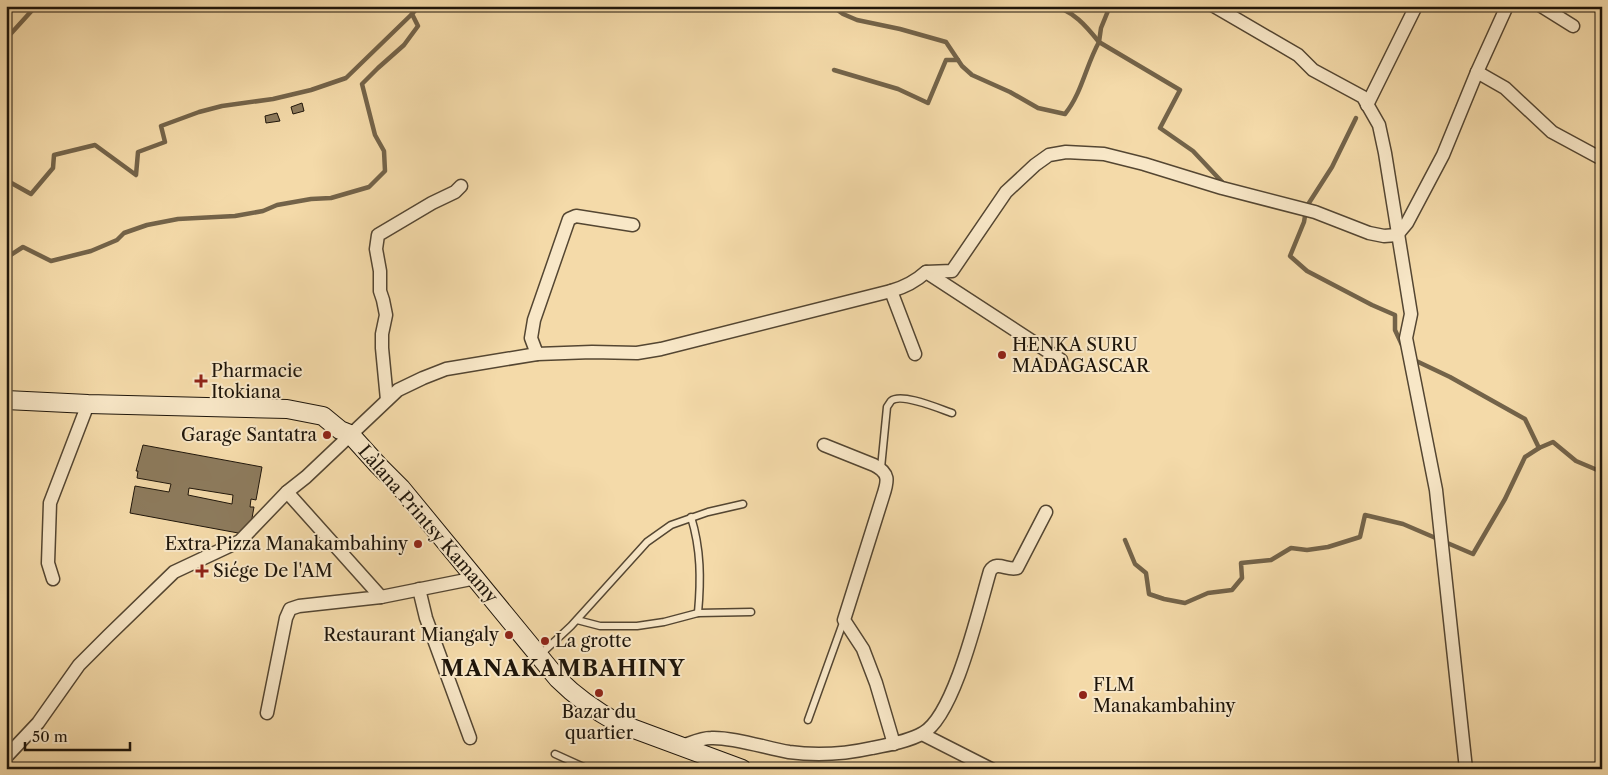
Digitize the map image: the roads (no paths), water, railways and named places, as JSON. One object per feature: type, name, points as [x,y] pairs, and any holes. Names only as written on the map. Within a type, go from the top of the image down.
[{"type":"street","points":[[1214,6],[1298,55],[1313,70],[1363,97],[1379,125],[1411,314],[1406,338],[1436,490],[1466,769]]},
{"type":"street","points":[[1367,105],[1416,6]]},
{"type":"street","points":[[6,757],[38,723],[79,665],[174,572],[240,541],[287,492],[306,477],[398,390],[446,369],[536,354],[637,353],[661,349],[905,287],[926,272],[952,271],[1006,192],[1042,160],[1050,155],[1066,152],[1104,154],[1136,162],[1222,188],[1315,212],[1369,233],[1384,236],[1397,235],[1407,223],[1443,155],[1477,72],[1507,6]]},
{"type":"street","points":[[1541,6],[1573,26]]},
{"type":"street","points":[[1477,72],[1504,88],[1552,132],[1602,159]]},
{"type":"street","points":[[387,400],[382,348],[382,334],[386,315],[380,292],[380,270],[376,249],[378,235],[432,203],[455,192],[461,186]]},
{"type":"street","points":[[536,354],[531,338],[534,320],[569,219],[576,216],[633,224]]},
{"type":"street","points":[[926,272],[1061,360]]},
{"type":"street","points":[[891,291],[916,354]]},
{"type":"street","name":"Làlana Printsy Kamamy","points":[[6,400],[287,409],[323,416],[340,430],[350,434],[401,488],[570,691],[601,714],[618,723],[682,746],[707,763],[742,769]]},
{"type":"street","points":[[52,579],[48,563],[50,503],[88,404]]},
{"type":"street","points":[[824,445],[881,468],[886,476],[887,483],[844,620],[863,649],[876,683],[894,744]]},
{"type":"street","points":[[287,492],[381,597]]},
{"type":"street","points":[[682,746],[712,738],[790,752],[818,754],[855,751],[894,744],[922,734],[932,726],[942,713],[960,671],[990,571],[996,566],[1011,570],[1017,568],[1046,512]]},
{"type":"street","points":[[267,713],[286,618],[290,609],[381,597],[476,578]]},
{"type":"street","points":[[419,589],[426,618],[470,738]]},
{"type":"street","points":[[922,734],[991,769]]},
{"type":"lane","points":[[881,468],[887,407],[891,401],[898,398],[906,398],[952,413]]},
{"type":"lane","points":[[539,656],[577,620],[648,542],[670,525],[708,512],[743,504]]},
{"type":"lane","points":[[691,517],[696,534],[700,562],[701,588],[698,613]]},
{"type":"lane","points":[[577,620],[600,626],[637,626],[664,622],[698,613],[751,612]]},
{"type":"lane","points":[[808,720],[844,620]]},
{"type":"lane","points":[[555,754],[588,769]]},
{"type":"waterway","points":[[6,39],[36,6]]},
{"type":"waterway","points":[[6,258],[23,247],[51,261],[91,251],[117,240],[124,233],[147,225],[178,219],[235,216],[263,211],[277,205],[311,199],[331,198],[369,187],[385,171],[384,151],[375,135],[362,84],[404,45],[418,26],[412,14],[419,6]]},
{"type":"waterway","points":[[832,6],[843,14],[857,20],[900,29],[946,42],[962,66],[972,75],[1010,92],[1038,108],[1065,114],[1076,97],[1099,42],[1180,90],[1160,128],[1193,151],[1224,184]]},
{"type":"waterway","points":[[1052,6],[1072,15],[1099,42]]},
{"type":"waterway","points":[[1099,42],[1101,28],[1110,6]]},
{"type":"waterway","points":[[6,180],[31,194],[53,168],[54,155],[95,145],[136,175],[138,152],[165,142],[161,126],[222,106],[273,99],[311,90],[346,78],[412,14]]},
{"type":"waterway","points":[[834,70],[898,89],[928,103],[946,60],[958,60]]},
{"type":"waterway","points":[[1307,206],[1332,167],[1356,118]]},
{"type":"waterway","points":[[1306,210],[1304,222],[1290,256],[1307,271],[1395,315],[1395,330],[1402,345]]},
{"type":"waterway","points":[[1412,359],[1450,377],[1525,419],[1539,448],[1553,442],[1576,461],[1602,472]]},
{"type":"waterway","points":[[1125,540],[1135,564],[1146,573],[1149,594],[1185,603],[1208,593],[1232,590],[1242,578],[1241,563],[1271,560],[1291,548],[1307,550],[1328,547],[1360,537],[1365,515],[1403,524],[1473,554],[1505,499],[1525,457],[1539,448]]},
{"type":"place","name":"HENKA SURU MADAGASCAR","points":[[1002,355]]},
{"type":"place","name":"Pharmacie Itokiana","points":[[201,381]]},
{"type":"place","name":"Garage Santatra","points":[[327,435]]},
{"type":"place","name":"Extra Pizza Manakambahiny","points":[[418,544]]},
{"type":"place","name":"Siége De l'AM","points":[[202,571]]},
{"type":"place","name":"Restaurant Miangaly","points":[[509,635]]},
{"type":"place","name":"La grotte","points":[[545,641]]},
{"type":"place","name":"Bazar du quartier","points":[[599,693]]},
{"type":"place","name":"FLM Manakambahiny","points":[[1083,695]]},
{"type":"district","name":"MANAKAMBAHINY","points":[[563,668]]}]
